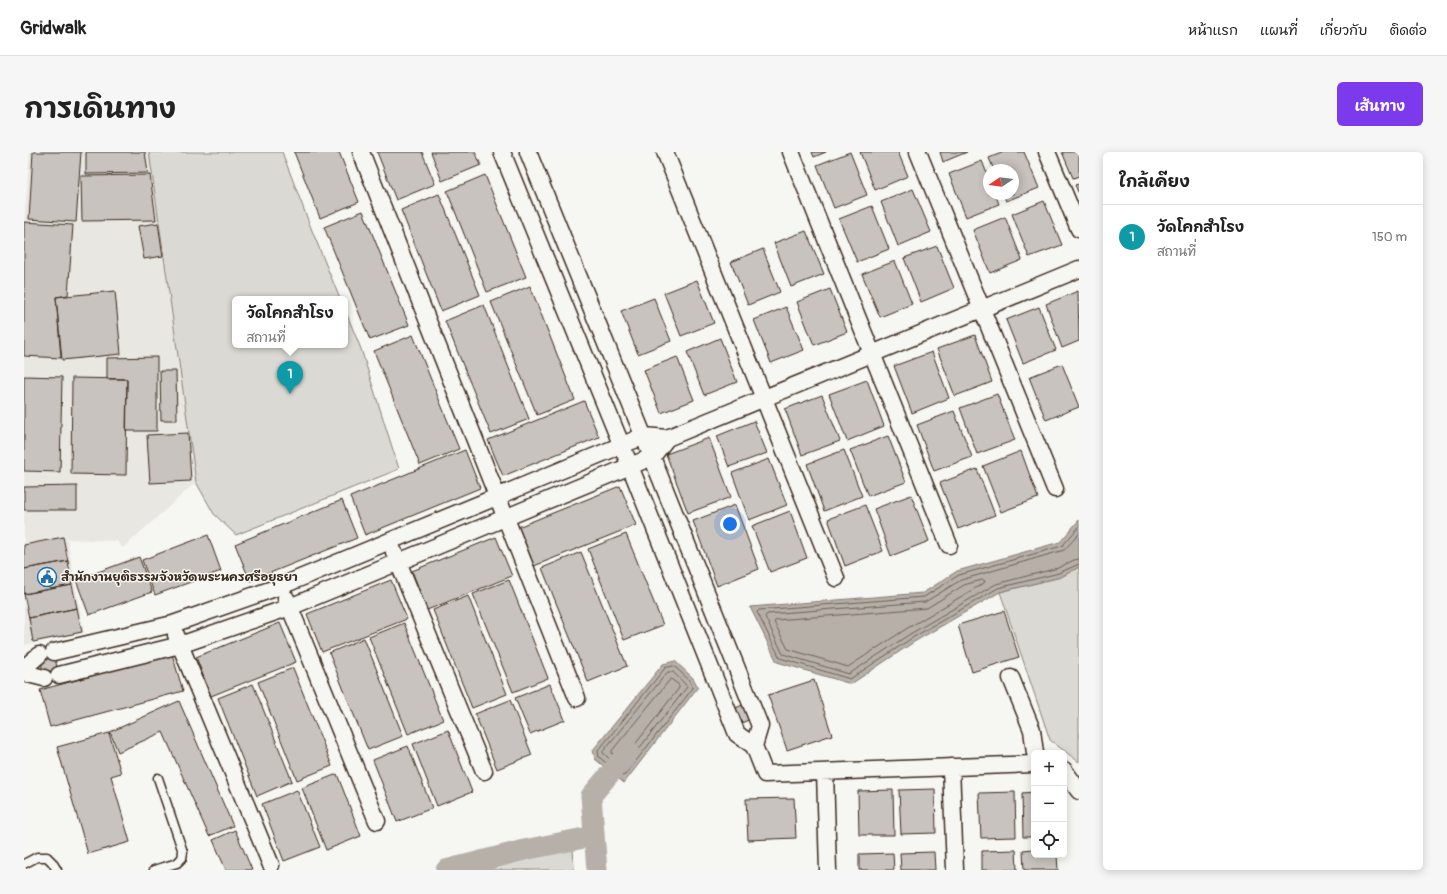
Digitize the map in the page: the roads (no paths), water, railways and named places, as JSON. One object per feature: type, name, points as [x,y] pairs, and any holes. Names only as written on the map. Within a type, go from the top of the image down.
[{"type":"street","points":[[360,152],[577,698]]},
{"type":"street","points":[[502,152],[737,734],[754,746],[765,774],[1031,764]]},
{"type":"street","points":[[528,152],[760,726],[754,746]]},
{"type":"street","points":[[665,152],[836,578]]},
{"type":"street","points":[[791,152],[949,544]]},
{"type":"street","points":[[918,152],[1055,489]]},
{"type":"street","points":[[1047,152],[1079,229]]},
{"type":"street","points":[[512,178],[535,169]]},
{"type":"street","points":[[536,235],[558,226]]},
{"type":"street","points":[[24,668],[46,654],[172,624],[282,586],[644,436],[666,438],[1079,269]]},
{"type":"street","points":[[559,292],[581,283]]},
{"type":"street","points":[[584,352],[606,343]]},
{"type":"street","points":[[24,673],[52,677],[125,659],[180,645],[290,607],[652,457],[666,438]]},
{"type":"street","points":[[552,474],[560,495]]},
{"type":"street","points":[[652,521],[674,512]]},
{"type":"street","points":[[442,520],[450,541]]},
{"type":"street","points":[[390,541],[484,771]]},
{"type":"street","points":[[669,563],[691,554]]},
{"type":"street","points":[[335,564],[344,585]]},
{"type":"street","points":[[282,586],[377,821]]},
{"type":"street","points":[[686,605],[708,596]]},
{"type":"street","points":[[228,605],[235,626]]},
{"type":"street","points":[[172,624],[271,865]]},
{"type":"street","points":[[119,637],[125,659]]},
{"type":"street","points":[[706,656],[728,646]]},
{"type":"street","points":[[1011,678],[1032,730],[1035,750]]},
{"type":"street","points":[[724,700],[746,691]]},
{"type":"street","points":[[951,767],[954,870]]},
{"type":"street","points":[[825,772],[828,870]]},
{"type":"street","points":[[1067,774],[1079,791]]},
{"type":"lane","points":[[154,870],[177,863],[182,858],[183,852],[158,778]]},
{"type":"lane","points":[[24,864],[37,857],[47,856],[57,870]]},
{"type":"water","points":[[1079,520],[1079,567],[1061,577],[1000,592],[914,642],[851,684],[777,662],[750,607],[923,593],[957,571],[1060,542]]},
{"type":"water","points":[[675,661],[693,678],[698,687],[624,783],[595,759],[593,750],[663,664]]},
{"type":"waterway","points":[[597,870],[591,796],[629,751]]},
{"type":"waterway","points":[[446,870],[524,850],[594,836]]},
{"type":"place","name":"วัดโคกสำโรง","points":[[290,394]]},
{"type":"place","name":"สำนักงานยุติธรรมจังหวัดพระนครศรีอยุธยา","points":[[47,577]]}]
